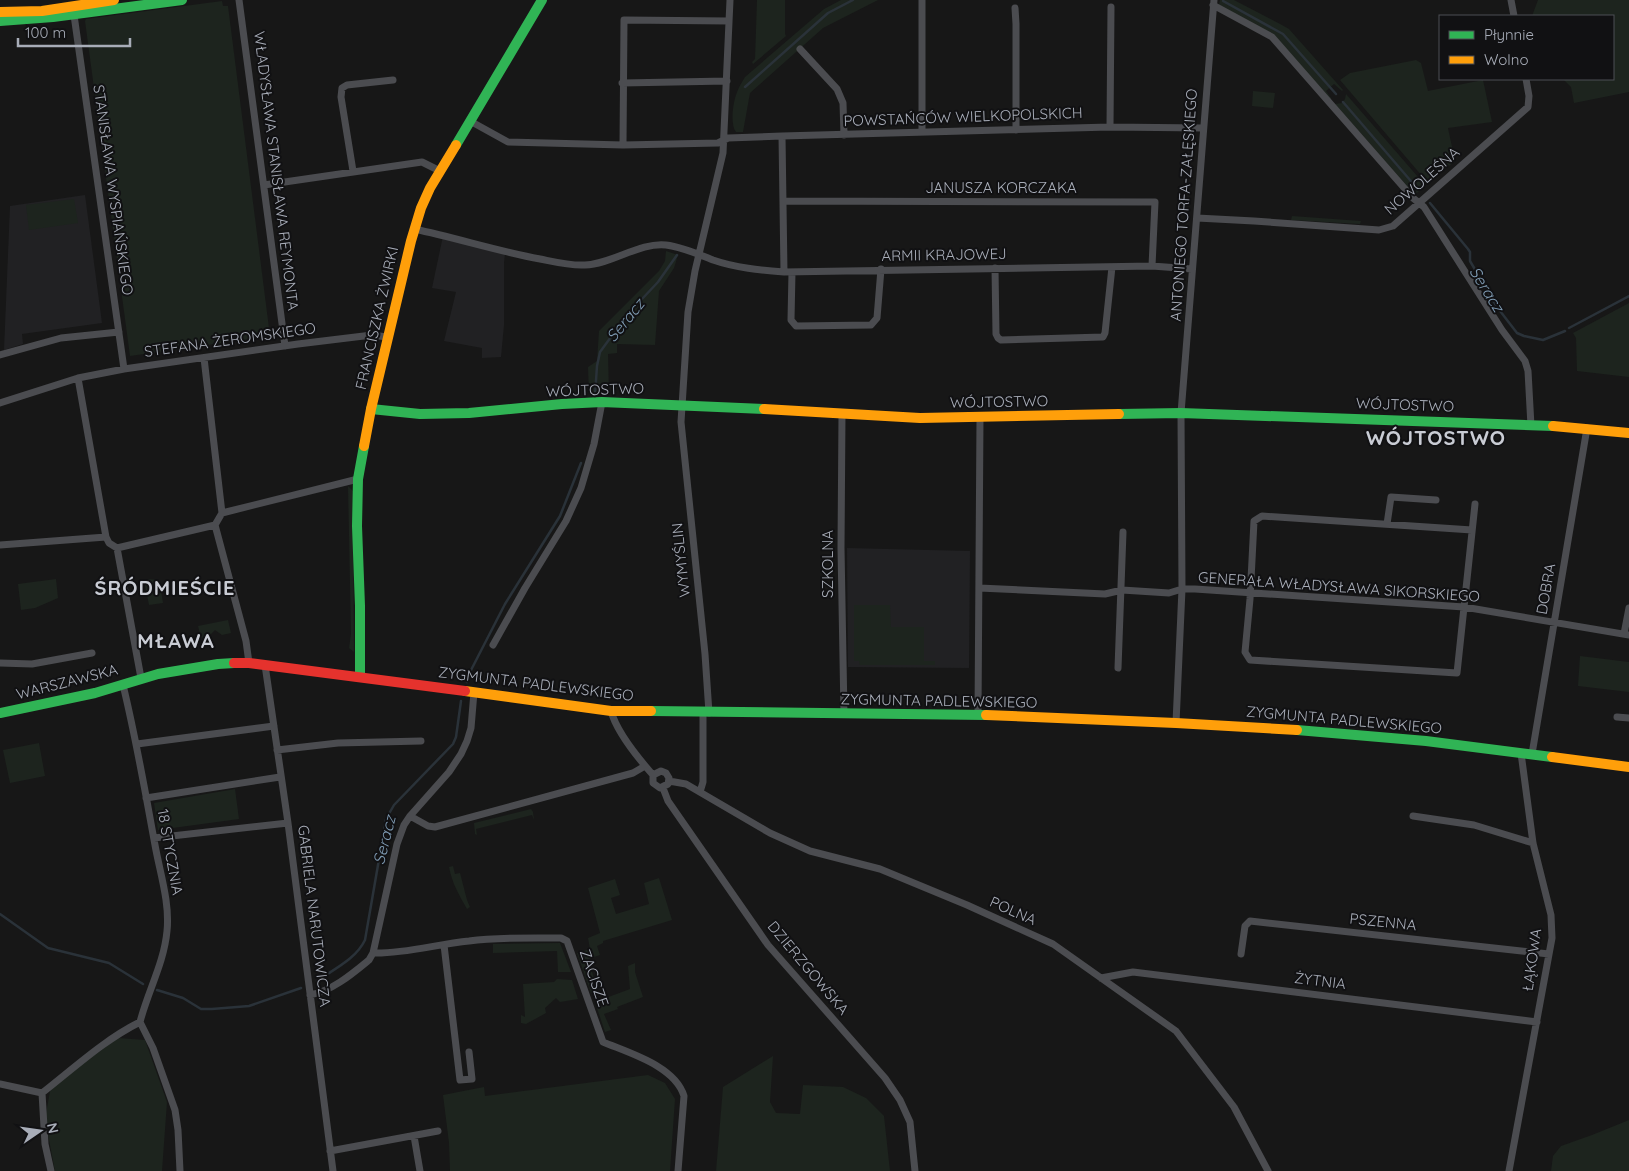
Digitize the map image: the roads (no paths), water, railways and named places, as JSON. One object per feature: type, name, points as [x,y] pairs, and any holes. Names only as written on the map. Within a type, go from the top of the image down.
[{"type":"street","points":[[0,12],[42,11],[114,0]]},
{"type":"street","points":[[0,21],[74,15],[182,0]]},
{"type":"street","name":"WŁADYSŁAWA STANISŁAWA REYMONTA","points":[[240,0],[285,346]]},
{"type":"street","name":"FRANCISZKA ŻWIRKI","points":[[360,676],[358,479],[387,337],[414,229],[427,194],[440,170],[542,0]]},
{"type":"street","name":"WYMYŚLIN","points":[[700,792],[703,782],[706,713],[705,654],[681,422],[681,405],[688,312],[699,253],[723,152],[730,0]]},
{"type":"street","points":[[922,0],[922,132]]},
{"type":"street","points":[[1510,0],[1514,15]]},
{"type":"street","points":[[1213,3],[1272,37],[1424,207],[1502,330],[1525,361],[1528,371],[1531,426]]},
{"type":"street","name":"ANTONIEGO TORFA-ZAŁĘSKIEGO","points":[[1176,723],[1182,589],[1181,413],[1213,3]]},
{"type":"street","points":[[1110,127],[1111,7]]},
{"type":"street","points":[[1014,8],[1016,24],[1016,130]]},
{"type":"street","name":"STANISŁAWA WYSPIAŃSKIEGO","points":[[74,15],[124,369]]},
{"type":"street","points":[[623,145],[624,20],[729,21]]},
{"type":"street","points":[[800,49],[837,89],[843,103],[844,134]]},
{"type":"street","points":[[353,171],[341,97],[342,88],[347,85],[393,80]]},
{"type":"street","name":"NOWOLEŚNA","points":[[1197,218],[1379,230],[1393,226],[1528,107],[1529,96],[1526,80]]},
{"type":"street","points":[[622,83],[727,81]]},
{"type":"street","name":"POWSTAŃCÓW WIELKOPOLSKICH","points":[[470,121],[508,142],[623,145],[717,143],[728,138],[844,134],[1110,127],[1203,128]]},
{"type":"street","points":[[782,136],[784,272]]},
{"type":"street","points":[[264,185],[422,162],[440,170]]},
{"type":"street","name":"JANUSZA KORCZAKA","points":[[783,201],[1155,202],[1152,266]]},
{"type":"street","name":"ARMII KRAJOWEJ","points":[[414,229],[505,253],[585,266],[657,245],[667,245],[699,253],[742,268],[784,272],[1152,266],[1192,269]]},
{"type":"street","points":[[996,268],[996,334],[1001,340],[1011,340],[1103,338],[1112,267]]},
{"type":"street","points":[[792,272],[791,320],[796,326],[871,325],[877,318],[881,270]]},
{"type":"street","points":[[0,355],[61,338],[119,332]]},
{"type":"street","name":"STEFANA ŻEROMSKIEGO","points":[[0,403],[78,378],[124,369],[372,335],[387,337]]},
{"type":"street","points":[[204,358],[222,513],[215,525],[246,641],[249,663]]},
{"type":"street","points":[[78,378],[106,537],[109,543],[117,548],[215,525]]},
{"type":"street","points":[[493,645],[566,521],[581,488],[594,444],[602,402]]},
{"type":"street","name":"WÓJTOSTWO","points":[[371,409],[420,414],[469,413],[602,402],[920,418],[1181,413],[1587,428],[1629,433]]},
{"type":"street","name":"SZKOLNA","points":[[842,414],[841,548],[844,714]]},
{"type":"street","points":[[978,715],[980,418]]},
{"type":"street","name":"DOBRA","points":[[1526,754],[1554,623],[1587,428]]},
{"type":"street","points":[[222,513],[358,479]]},
{"type":"street","points":[[1387,524],[1391,497],[1436,500]]},
{"type":"street","points":[[1472,530],[1262,516],[1254,521],[1251,592],[1245,652],[1250,660],[1457,673],[1475,504]]},
{"type":"street","points":[[1118,668],[1123,532]]},
{"type":"street","points":[[0,545],[106,537]]},
{"type":"street","points":[[117,548],[141,678]]},
{"type":"street","name":"GENERAŁA WŁADYSŁAWA SIKORSKIEGO","points":[[979,588],[1106,594],[1122,590],[1169,592],[1182,589],[1251,592],[1464,608],[1627,635]]},
{"type":"street","points":[[1627,635],[1629,608]]},
{"type":"street","points":[[0,663],[32,664],[92,653]]},
{"type":"street","name":"ZYGMUNTA PADLEWSKIEGO","points":[[238,663],[360,676],[611,711],[978,715],[1176,723],[1328,732],[1426,741],[1629,767]]},
{"type":"street","name":"WARSZAWSKA","points":[[0,713],[95,693],[141,678],[238,663]]},
{"type":"street","name":"GABRIELA NARUTOWICZA","points":[[265,665],[288,823],[333,1171]]},
{"type":"street","name":"18 STYCZNIA","points":[[123,685],[137,744],[166,900],[167,928],[164,951],[148,993],[140,1022]]},
{"type":"street","points":[[310,995],[330,989],[369,960],[373,953],[404,825],[449,772],[461,754],[471,728],[474,692]]},
{"type":"street","name":"DZIERZGOWSKA","points":[[611,711],[616,725],[653,775]]},
{"type":"street","points":[[1617,716],[1629,718]]},
{"type":"street","points":[[137,744],[274,726]]},
{"type":"street","points":[[277,750],[338,743],[421,741]]},
{"type":"street","name":"ŁĄKOWA","points":[[1509,1171],[1552,938],[1551,915],[1533,843],[1526,754]]},
{"type":"street","points":[[410,816],[435,827],[633,773],[645,766]]},
{"type":"street","name":"DZIERZGOWSKA","points":[[669,781],[668,775],[664,771],[658,771],[653,775],[652,781],[655,786],[663,788],[668,802],[768,945],[885,1078],[900,1100],[910,1122],[915,1171]]},
{"type":"street","points":[[146,798],[280,777]]},
{"type":"street","points":[[663,788],[669,781]]},
{"type":"street","name":"POLNA","points":[[669,781],[686,784],[770,833],[810,851],[880,869],[967,905],[1053,944],[1176,1031],[1234,1107],[1268,1171]]},
{"type":"street","points":[[1413,816],[1474,825],[1533,843]]},
{"type":"street","points":[[154,838],[288,823]]},
{"type":"street","name":"PSZENNA","points":[[1241,954],[1245,926],[1250,921],[1549,954]]},
{"type":"street","name":"ZACISZE","points":[[373,953],[388,954],[488,940],[561,938],[567,941],[603,1042],[655,1065],[681,1086],[684,1096],[678,1171]]},
{"type":"street","points":[[444,945],[460,1080],[472,1079],[469,1052]]},
{"type":"street","name":"ŻYTNIA","points":[[1101,978],[1133,972],[1537,1022]]},
{"type":"street","points":[[42,1093],[121,1031],[140,1022],[153,1048],[175,1110],[180,1171]]},
{"type":"street","points":[[0,1084],[42,1093]]},
{"type":"street","points":[[42,1093],[45,1144],[51,1171]]},
{"type":"street","points":[[330,1151],[438,1131]]},
{"type":"street","points":[[414,1136],[420,1171]]},
{"type":"waterway","name":"Seracz","points":[[745,87],[828,13],[853,0]]},
{"type":"waterway","name":"Seracz","points":[[1223,1],[1283,34],[1336,94]]},
{"type":"waterway","name":"Seracz","points":[[1343,102],[1416,187]]},
{"type":"waterway","name":"Seracz","points":[[1430,203],[1468,249],[1470,261],[1497,307],[1517,333],[1543,340],[1565,331]]},
{"type":"waterway","name":"Seracz","points":[[595,395],[600,352],[627,315],[658,282],[677,255]]},
{"type":"waterway","name":"Seracz","points":[[1569,328],[1629,296]]},
{"type":"waterway","name":"Seracz","points":[[467,682],[469,674],[505,604],[560,516],[581,463]]},
{"type":"waterway","name":"Seracz","points":[[317,981],[356,953],[365,940],[386,819],[394,805],[453,744],[456,737],[461,701]]},
{"type":"waterway","name":"Seracz","points":[[0,914],[48,948],[109,963],[143,984]]},
{"type":"waterway","name":"Seracz","points":[[157,990],[183,998],[201,1009],[212,1009],[249,1006],[301,988]]},
{"type":"district","name":"WÓJTOSTWO","points":[[1436,438]]},
{"type":"district","name":"ŚRÓDMIEŚCIE","points":[[165,588]]},
{"type":"district","name":"MŁAWA","points":[[176,641]]}]
